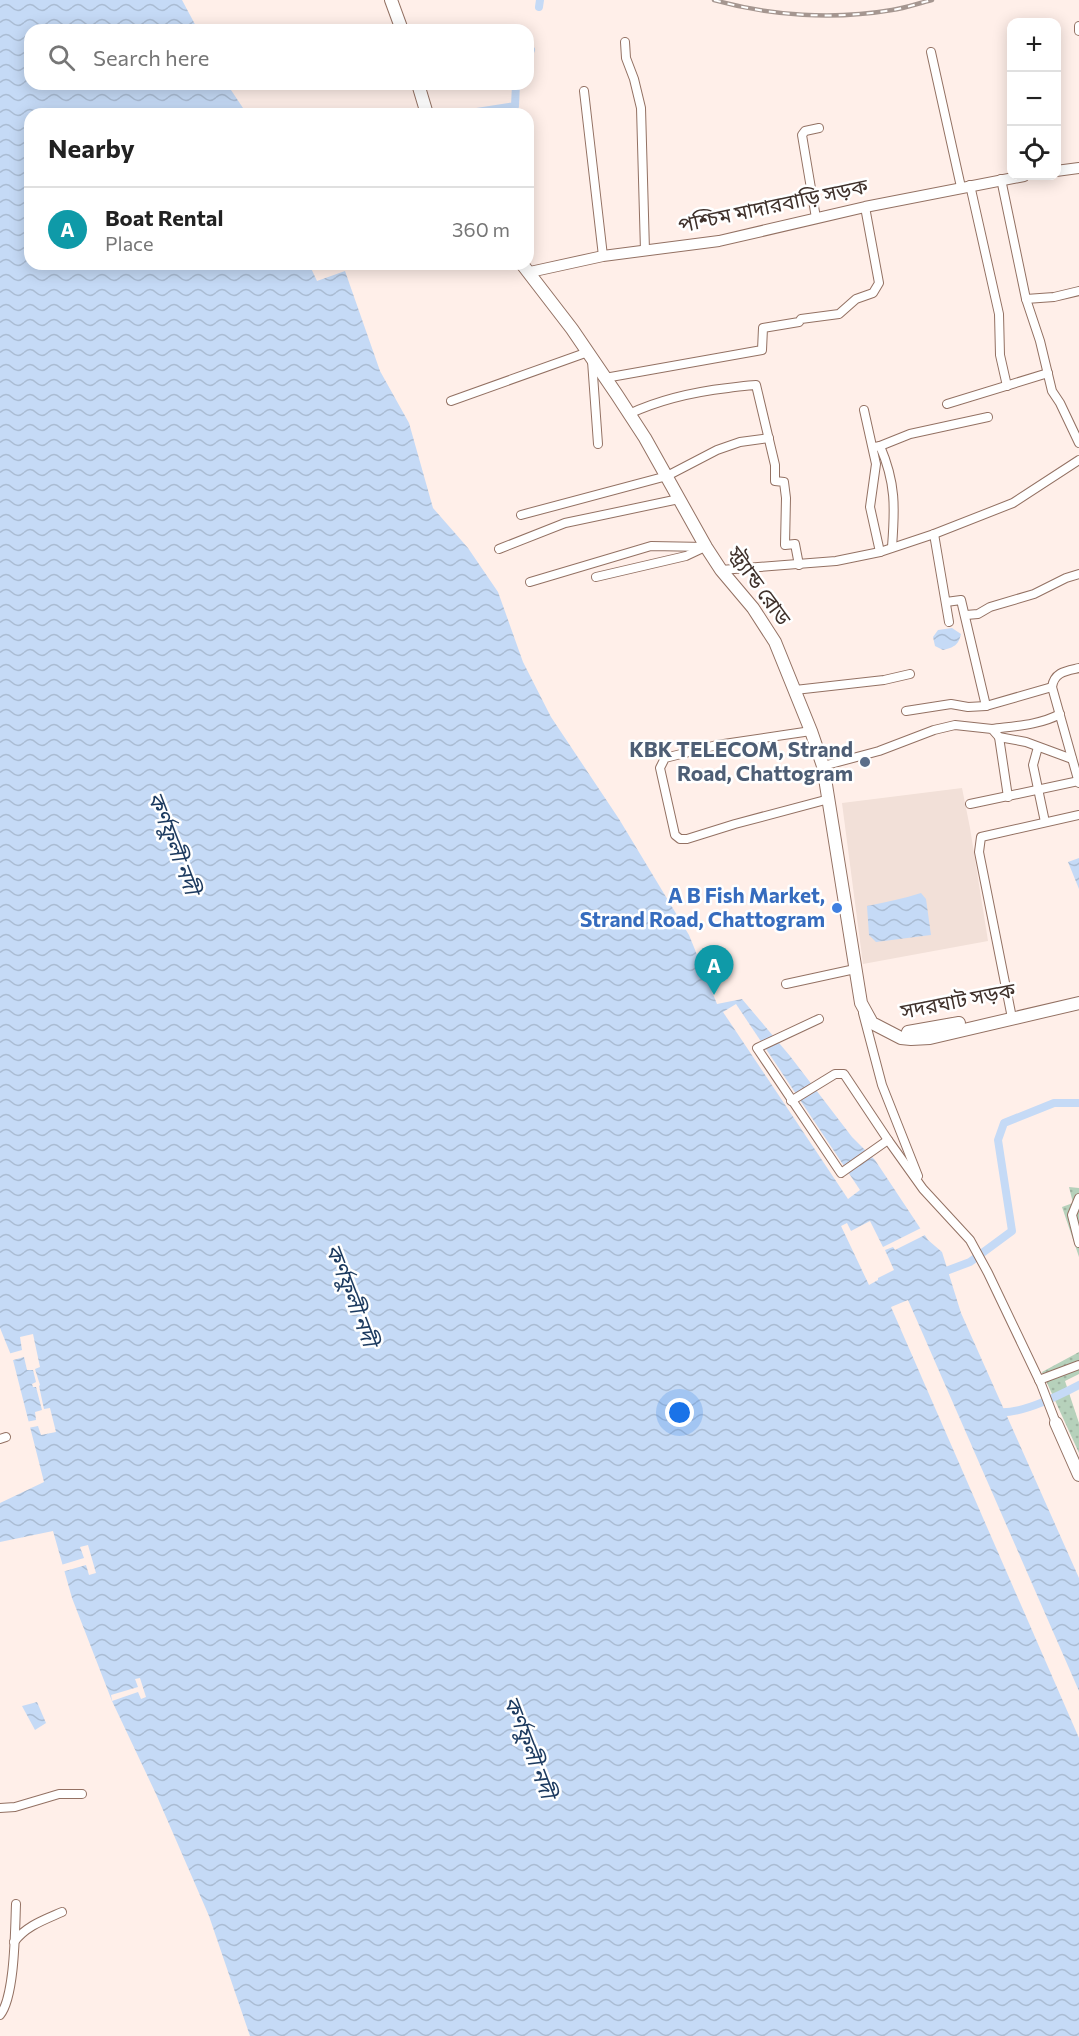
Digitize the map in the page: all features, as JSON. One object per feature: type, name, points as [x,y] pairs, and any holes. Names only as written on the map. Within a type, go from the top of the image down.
[{"type":"main road","points":[[391,0],[400,24]]},
{"type":"main road","points":[[420,90],[426,108]]},
{"type":"main road","name":"স্ট্র্যান্ড রোড","points":[[527,270],[590,355],[629,414],[721,570],[753,608],[775,642],[823,766],[861,1003],[872,1023],[892,1034]]},
{"type":"main road","name":"সদরঘাট সড়ক","points":[[892,1034],[901,1038],[930,1038],[1079,997]]},
{"type":"main road","name":"সদরঘাট সড়ক","points":[[1012,1015],[1079,1003]]},
{"type":"main road","points":[[1056,1423],[1079,1474]]},
{"type":"street","points":[[1079,26],[1079,32]]},
{"type":"street","points":[[625,42],[626,58],[641,108],[645,252]]},
{"type":"street","points":[[931,51],[999,314],[1000,355],[1007,386]]},
{"type":"street","points":[[584,91],[603,256]]},
{"type":"street","points":[[816,218],[802,132],[819,128]]},
{"type":"street","points":[[1061,170],[1079,168]]},
{"type":"street","name":"পশ্চিম মাদারবাড়ি সড়ক","points":[[534,267],[719,241],[865,207],[1007,178]]},
{"type":"street","points":[[1001,179],[1026,299],[1040,341],[1052,391],[1079,443]]},
{"type":"street","points":[[605,378],[762,350],[762,328],[838,314],[856,299],[873,293],[879,283],[865,207]]},
{"type":"street","points":[[1026,299],[1054,297],[1079,291]]},
{"type":"street","points":[[451,401],[590,355],[598,444]]},
{"type":"street","points":[[947,404],[1048,373]]},
{"type":"street","points":[[629,414],[648,405],[679,396],[754,385],[758,388],[775,465],[775,482],[784,481],[784,545],[795,544],[799,565]]},
{"type":"street","points":[[864,410],[876,447],[891,472],[892,547]]},
{"type":"street","points":[[876,447],[910,434],[988,417]]},
{"type":"street","points":[[521,515],[667,476],[717,450],[740,442],[769,438]]},
{"type":"street","points":[[876,447],[870,507],[880,552]]},
{"type":"street","points":[[721,570],[836,561],[880,552],[1013,503],[1079,460]]},
{"type":"street","points":[[499,549],[565,523],[679,499]]},
{"type":"street","points":[[934,534],[950,622]]},
{"type":"street","points":[[530,582],[651,546],[706,547]]},
{"type":"street","points":[[596,577],[686,556],[706,547]]},
{"type":"street","points":[[966,615],[978,614],[1034,594],[1079,574]]},
{"type":"street","points":[[946,602],[961,599],[986,706]]},
{"type":"street","points":[[970,804],[1079,780],[1052,687],[1059,673],[1079,668]]},
{"type":"street","points":[[795,690],[884,680],[910,674]]},
{"type":"street","points":[[906,711],[951,704],[986,706],[1052,687]]},
{"type":"street","points":[[823,766],[879,751],[934,730],[955,725],[992,729],[1027,725],[1052,719],[1060,714]]},
{"type":"street","points":[[992,729],[999,736],[1072,759]]},
{"type":"street","points":[[811,731],[717,745],[665,758],[660,768],[675,835],[680,839],[687,839],[829,799]]},
{"type":"street","points":[[999,736],[1008,797]]},
{"type":"street","points":[[1038,747],[1033,765],[1046,822]]},
{"type":"street","points":[[1012,1015],[979,852],[981,837],[1079,815]]},
{"type":"street","points":[[786,984],[855,969]]},
{"type":"street","points":[[861,1003],[882,1085],[923,1188]]},
{"type":"street","points":[[819,1019],[757,1048],[841,1173],[888,1140]]},
{"type":"street","points":[[791,1101],[835,1074],[844,1074],[923,1188],[969,1240],[988,1273],[1040,1382],[1056,1423]]},
{"type":"street","points":[[1079,1198],[1072,1215],[1079,1243]]},
{"type":"street","points":[[1040,1382],[1079,1365]]},
{"type":"street","points":[[0,1808],[15,1807],[59,1794],[82,1794]]},
{"type":"street","points":[[0,2015],[4,2009],[11,1975],[16,1904]]},
{"type":"street","points":[[14,1943],[21,1932],[62,1912]]},
{"type":"shaded area","points":[[962,788],[988,941],[863,964],[842,803]]},
{"type":"green space","points":[[1069,1187],[1079,1188],[1079,1257],[1062,1207],[1073,1203]]},
{"type":"green space","points":[[1079,1352],[1079,1374],[1065,1381],[1079,1423],[1079,1453],[1042,1372]]},
{"type":"water","name":"কর্ণফুলী নদী","points":[[0,0],[182,0],[195,24],[24,24],[24,90],[231,90],[243,108],[24,108],[24,270],[312,270],[317,281],[345,271],[380,371],[409,423],[433,508],[468,548],[498,592],[523,662],[551,717],[619,819],[689,935],[717,1004],[742,999],[790,1056],[852,1137],[875,1160],[928,1240],[942,1252],[961,1313],[1079,1578],[1079,2036],[250,2036],[209,1916],[156,1794],[112,1701],[72,1598],[53,1531],[0,1542],[0,1503],[44,1482],[13,1360],[0,1328]]},
{"type":"water","points":[[952,628],[961,634],[957,644],[943,650],[935,646],[933,637],[938,630]]},
{"type":"water","points":[[1079,858],[1079,889],[1068,862]]},
{"type":"water","points":[[921,893],[926,899],[931,935],[876,942],[869,935],[867,906]]},
{"type":"water","points":[[37,1702],[46,1723],[35,1730],[22,1706]]},
{"type":"pier","points":[[736,1004],[860,1190],[848,1199],[723,1012]]},
{"type":"pier","points":[[870,1221],[883,1247],[923,1227],[927,1234],[895,1250],[893,1247],[885,1250],[894,1270],[869,1285],[841,1226],[847,1223],[851,1231]]},
{"type":"pier","points":[[908,1300],[1079,1691],[1079,1738],[891,1307]]},
{"type":"pier","points":[[33,1334],[40,1367],[35,1369],[44,1409],[50,1408],[56,1432],[41,1435],[38,1426],[28,1428],[26,1422],[36,1420],[35,1412],[42,1410],[36,1387],[32,1384],[36,1382],[33,1370],[27,1370],[24,1357],[10,1361],[8,1354],[22,1350],[20,1337]]},
{"type":"pier","points":[[88,1545],[96,1573],[89,1575],[86,1565],[62,1572],[61,1565],[84,1558],[80,1547]]},
{"type":"pier","points":[[140,1678],[146,1697],[141,1699],[138,1692],[112,1701],[111,1695],[138,1687],[135,1679]]},
{"type":"waterway","points":[[539,7],[540,0]]},
{"type":"waterway","points":[[502,108],[515,106],[516,90]]},
{"type":"waterway","points":[[938,1274],[970,1262],[1012,1231],[998,1140],[1004,1123],[1054,1103],[1079,1103]]},
{"type":"waterway","points":[[998,1412],[1028,1407],[1079,1385]]},
{"type":"railway","points":[[714,0],[758,10],[803,15],[870,13],[932,0]]},
{"type":"place","name":"KBK TELECOM, Strand Road, Chattogram","points":[[865,762]]},
{"type":"place","name":"A B Fish Market, Strand Road, Chattogram","points":[[837,908]]},
{"type":"place","name":"Boat Rental","points":[[714,995]]}]
